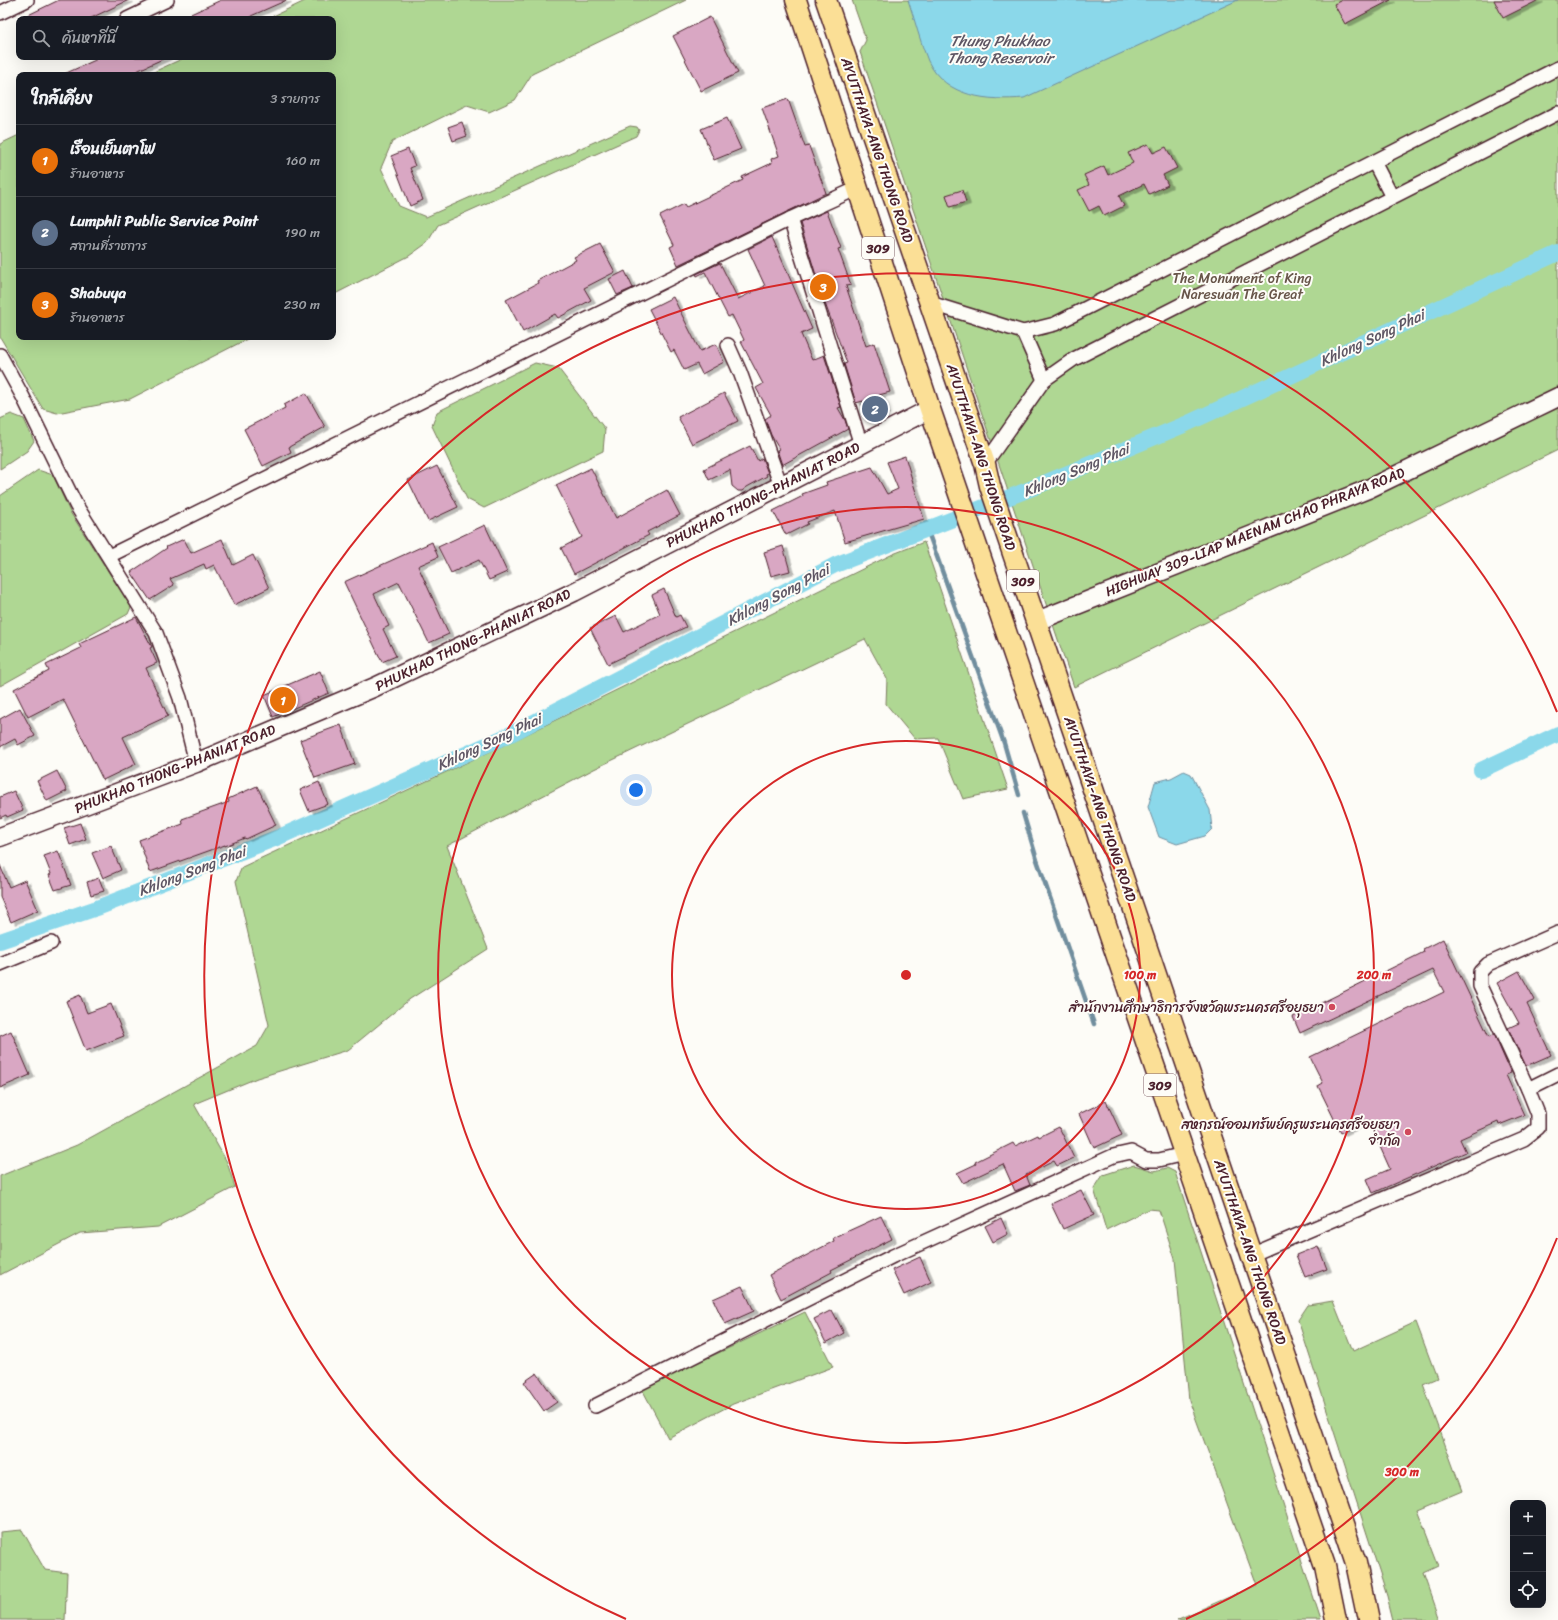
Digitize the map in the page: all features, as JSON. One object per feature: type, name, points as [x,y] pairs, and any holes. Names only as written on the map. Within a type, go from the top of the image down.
[{"type":"main road","name":"AYUTTHAYA-ANG THONG ROAD","points":[[796,0],[930,409],[1325,1566],[1336,1620]]},
{"type":"main road","name":"AYUTTHAYA-ANG THONG ROAD","points":[[826,0],[985,464],[990,486],[1356,1563],[1368,1620]]},
{"type":"main road","points":[[1139,1023],[1169,1013]]},
{"type":"street","points":[[0,13],[27,0]]},
{"type":"street","points":[[133,16],[167,0]]},
{"type":"street","points":[[930,303],[1023,332],[1056,324],[1558,68]]},
{"type":"street","points":[[985,464],[1044,380],[1074,359],[1558,113]]},
{"type":"street","points":[[1374,162],[1392,197]]},
{"type":"street","points":[[109,556],[790,219],[858,188]]},
{"type":"street","points":[[790,219],[860,445]]},
{"type":"street","points":[[1023,332],[1044,380]]},
{"type":"street","points":[[728,345],[740,372],[781,486]]},
{"type":"street","points":[[0,355],[23,396],[76,505],[156,633],[180,698],[196,763]]},
{"type":"street","name":"HIGHWAY 309-LIAP MAENAM CHAO PHRAYA ROAD","points":[[1037,621],[1368,489],[1558,397]]},
{"type":"street","name":"PHUKHAO THONG-PHANIAT ROAD","points":[[0,837],[196,763],[375,687],[574,592],[930,409]]},
{"type":"street","points":[[1251,1255],[1524,1140],[1538,1128],[1538,1114],[1528,1089],[1480,986],[1480,972],[1488,964],[1558,933]]},
{"type":"street","points":[[0,964],[51,943]]},
{"type":"street","points":[[1528,1089],[1558,1074]]},
{"type":"street","points":[[595,1406],[893,1256],[1112,1156],[1131,1152],[1146,1160],[1159,1160],[1184,1154]]},
{"type":"green space","points":[[307,0],[686,0],[532,74],[515,100],[489,112],[467,105],[392,142],[381,168],[399,206],[426,217],[630,126],[637,127],[639,130],[636,136],[438,225],[427,243],[409,256],[336,293],[336,72],[154,72],[180,60],[336,60],[336,16],[273,16]]},
{"type":"green space","name":"The Monument of King Naresuan The Great","points":[[852,0],[1558,0],[1558,450],[1074,687],[860,52],[866,40]]},
{"type":"green space","points":[[16,136],[16,340],[245,340],[130,399],[57,413],[43,409],[0,337],[0,144]]},
{"type":"green space","points":[[535,363],[558,368],[605,429],[603,451],[484,508],[467,499],[432,426],[437,412]]},
{"type":"green space","points":[[11,414],[24,419],[34,441],[27,451],[0,469],[0,419]]},
{"type":"green space","points":[[38,470],[53,475],[70,512],[131,607],[128,614],[0,686],[0,496]]},
{"type":"green space","points":[[924,542],[1008,789],[963,799],[938,738],[915,739],[886,704],[887,679],[865,639],[594,769],[447,846],[488,949],[410,999],[348,1050],[257,1078],[194,1104],[227,1162],[235,1187],[158,1227],[80,1233],[0,1275],[0,1176],[77,1145],[257,1046],[269,1025],[236,881],[242,867],[515,740],[893,554]]},
{"type":"green space","points":[[1134,1165],[1154,1171],[1167,1168],[1175,1172],[1321,1620],[1176,1620],[1257,1585],[1189,1400],[1175,1259],[1159,1210],[1149,1209],[1106,1230],[1094,1189],[1103,1175]]},
{"type":"green space","points":[[1333,1301],[1353,1351],[1416,1322],[1437,1378],[1423,1384],[1462,1491],[1417,1510],[1439,1567],[1424,1574],[1440,1620],[1393,1620],[1387,1596],[1298,1320],[1308,1305]]},
{"type":"green space","points":[[805,1312],[833,1367],[733,1404],[668,1438],[642,1389]]},
{"type":"green space","points":[[22,1530],[45,1570],[67,1573],[65,1620],[0,1620],[0,1532]]},
{"type":"water","name":"Thung Phukhao Thong Reservoir","points":[[908,0],[1238,0],[1024,98],[997,99],[957,90],[946,83],[936,73],[928,61],[922,46]]},
{"type":"water","points":[[1184,771],[1191,774],[1210,810],[1212,829],[1205,836],[1177,844],[1159,837],[1148,807],[1155,782],[1171,778]]},
{"type":"building","points":[[59,0],[129,0],[95,16],[26,16]]},
{"type":"building","points":[[221,0],[287,0],[251,16],[186,16]]},
{"type":"building","points":[[1342,0],[1391,0],[1345,24],[1334,4]]},
{"type":"building","points":[[1494,0],[1539,0],[1503,18]]},
{"type":"building","points":[[710,17],[738,73],[701,91],[673,36]]},
{"type":"building","points":[[95,60],[160,60],[134,72],[69,72]]},
{"type":"building","points":[[788,99],[805,147],[809,146],[826,193],[678,265],[670,247],[674,245],[660,216],[684,204],[686,207],[743,180],[742,177],[772,163],[771,159],[779,156],[762,108]]},
{"type":"building","points":[[727,118],[741,149],[714,160],[701,129]]},
{"type":"building","points":[[462,122],[467,136],[453,141],[448,127]]},
{"type":"building","points":[[1148,144],[1153,153],[1166,147],[1177,168],[1163,175],[1168,185],[1149,194],[1144,184],[1119,196],[1124,206],[1104,216],[1099,206],[1089,211],[1078,190],[1089,185],[1084,175],[1104,166],[1108,175],[1133,163],[1128,153]]},
{"type":"building","points":[[408,149],[415,166],[410,168],[423,200],[410,206],[391,156]]},
{"type":"building","points":[[962,190],[966,202],[950,207],[946,195]]},
{"type":"building","points":[[827,211],[841,248],[838,249],[851,285],[846,286],[866,346],[874,343],[890,392],[879,395],[885,411],[869,417],[863,401],[856,403],[844,364],[847,363],[823,298],[800,223]]},
{"type":"building","points":[[772,237],[812,329],[801,334],[812,360],[824,355],[841,407],[838,408],[848,429],[782,465],[777,450],[779,449],[771,435],[765,419],[771,415],[756,388],[763,384],[741,342],[744,340],[732,315],[728,317],[705,272],[697,276],[696,274],[720,263],[738,299],[765,286],[748,249]]},
{"type":"building","points":[[600,244],[615,272],[584,288],[591,300],[558,318],[555,314],[523,332],[506,300],[576,260],[574,257]]},
{"type":"building","points":[[625,271],[633,288],[617,295],[609,279]]},
{"type":"building","points":[[673,297],[700,351],[716,344],[724,362],[702,374],[697,364],[684,370],[674,350],[671,352],[649,309]]},
{"type":"building","points":[[306,393],[325,427],[289,447],[291,452],[263,466],[244,429],[285,408],[284,405]]},
{"type":"building","points":[[724,393],[738,421],[692,444],[678,417]]},
{"type":"building","points":[[750,446],[758,461],[762,458],[768,473],[766,474],[767,476],[742,491],[738,491],[732,486],[730,470],[709,480],[704,469]]},
{"type":"building","points":[[905,456],[924,519],[845,542],[835,511],[807,522],[808,524],[786,535],[773,511],[803,496],[802,494],[827,485],[826,482],[872,467],[887,494],[898,489],[887,462]]},
{"type":"building","points":[[437,466],[458,507],[428,521],[408,480]]},
{"type":"building","points":[[591,468],[616,518],[667,490],[680,515],[647,532],[649,535],[574,574],[561,548],[582,537],[556,485]]},
{"type":"building","points":[[485,525],[507,572],[489,580],[479,560],[451,573],[438,547]]},
{"type":"building","points":[[184,539],[191,553],[222,539],[233,565],[253,555],[269,588],[234,605],[214,565],[206,569],[204,564],[170,579],[174,585],[150,600],[131,572],[167,548],[166,547]]},
{"type":"building","points":[[432,542],[438,557],[418,566],[449,634],[429,643],[399,582],[374,594],[389,626],[383,629],[396,656],[382,662],[344,582]]},
{"type":"building","points":[[783,546],[790,571],[771,576],[764,552]]},
{"type":"building","points":[[664,589],[676,617],[680,615],[686,627],[608,664],[590,628],[616,616],[624,632],[660,614],[652,595]]},
{"type":"building","points":[[136,617],[152,647],[150,648],[157,663],[146,668],[168,716],[123,737],[136,764],[103,780],[63,699],[28,717],[14,689],[49,671],[46,665],[81,648],[79,644]]},
{"type":"building","points":[[320,671],[329,693],[273,717],[264,695]]},
{"type":"building","points":[[20,708],[35,736],[18,745],[15,739],[0,747],[0,719]]},
{"type":"building","points":[[341,725],[355,764],[315,778],[300,740]]},
{"type":"building","points":[[57,771],[67,791],[47,801],[37,781]]},
{"type":"building","points":[[319,782],[328,804],[309,811],[300,790]]},
{"type":"building","points":[[257,786],[276,825],[246,839],[245,838],[150,872],[139,840],[183,824],[182,819],[229,802],[228,799]]},
{"type":"building","points":[[14,791],[23,810],[7,817],[6,815],[0,818],[0,797]]},
{"type":"building","points":[[80,823],[86,839],[70,845],[64,828]]},
{"type":"building","points":[[111,846],[121,870],[103,878],[92,853]]},
{"type":"building","points":[[58,851],[71,885],[55,890],[44,856]]},
{"type":"building","points":[[0,865],[9,887],[25,880],[38,910],[11,922],[0,897]]},
{"type":"building","points":[[99,878],[104,891],[91,895],[87,882]]},
{"type":"building","points":[[1443,939],[1489,1037],[1494,1034],[1511,1073],[1506,1075],[1524,1115],[1499,1125],[1498,1122],[1460,1139],[1466,1152],[1373,1193],[1367,1179],[1390,1169],[1368,1120],[1341,1133],[1318,1086],[1323,1083],[1310,1057],[1444,992],[1433,970],[1300,1033],[1293,1017],[1424,952],[1423,949]]},
{"type":"building","points":[[1519,971],[1535,1000],[1527,1004],[1551,1055],[1526,1066],[1508,1028],[1519,1023],[1497,983]]},
{"type":"building","points":[[80,995],[87,1013],[111,1004],[124,1036],[86,1051],[66,1001]]},
{"type":"building","points":[[11,1031],[30,1075],[0,1088],[0,1036]]},
{"type":"building","points":[[1106,1101],[1122,1135],[1094,1148],[1079,1114]]},
{"type":"building","points":[[1059,1127],[1074,1158],[1057,1166],[1054,1161],[1026,1175],[1030,1185],[1015,1191],[1003,1164],[963,1183],[957,1173],[1013,1143],[1015,1146],[1038,1135],[1039,1137]]},
{"type":"building","points":[[1081,1190],[1094,1215],[1063,1229],[1051,1204]]},
{"type":"building","points":[[881,1216],[892,1239],[831,1270],[832,1272],[781,1299],[769,1275],[834,1241],[833,1238]]},
{"type":"building","points":[[1001,1218],[1008,1234],[993,1242],[985,1226]]},
{"type":"building","points":[[1318,1246],[1327,1269],[1305,1277],[1296,1255]]},
{"type":"building","points":[[920,1257],[931,1282],[904,1295],[892,1270]]},
{"type":"building","points":[[742,1286],[754,1311],[725,1324],[713,1299]]},
{"type":"building","points":[[832,1310],[844,1333],[826,1343],[814,1319]]},
{"type":"building","points":[[537,1373],[557,1402],[544,1411],[524,1382]]},
{"type":"waterway","name":"Khlong Song Phai","points":[[0,941],[97,908],[279,837],[511,734],[835,565],[1030,489],[1186,424],[1558,253]]},
{"type":"waterway","points":[[927,529],[1004,743],[1019,795]]},
{"type":"waterway","points":[[1481,770],[1558,734]]},
{"type":"waterway","points":[[1023,813],[1037,860],[1094,1024]]},
{"type":"place","name":"Shabuya","points":[[823,287]]},
{"type":"place","name":"Lumphli Public Service Point","points":[[875,409]]},
{"type":"place","name":"เรือนเย็นตาโฟ","points":[[283,700]]},
{"type":"place","name":"สำนักงานศึกษาธิการจังหวัดพระนครศรีอยุธยา","points":[[1332,1007]]},
{"type":"place","name":"สหกรณ์ออมทรัพย์ครูพระนครศรีอยุธยา จำกัด","points":[[1408,1132]]}]
